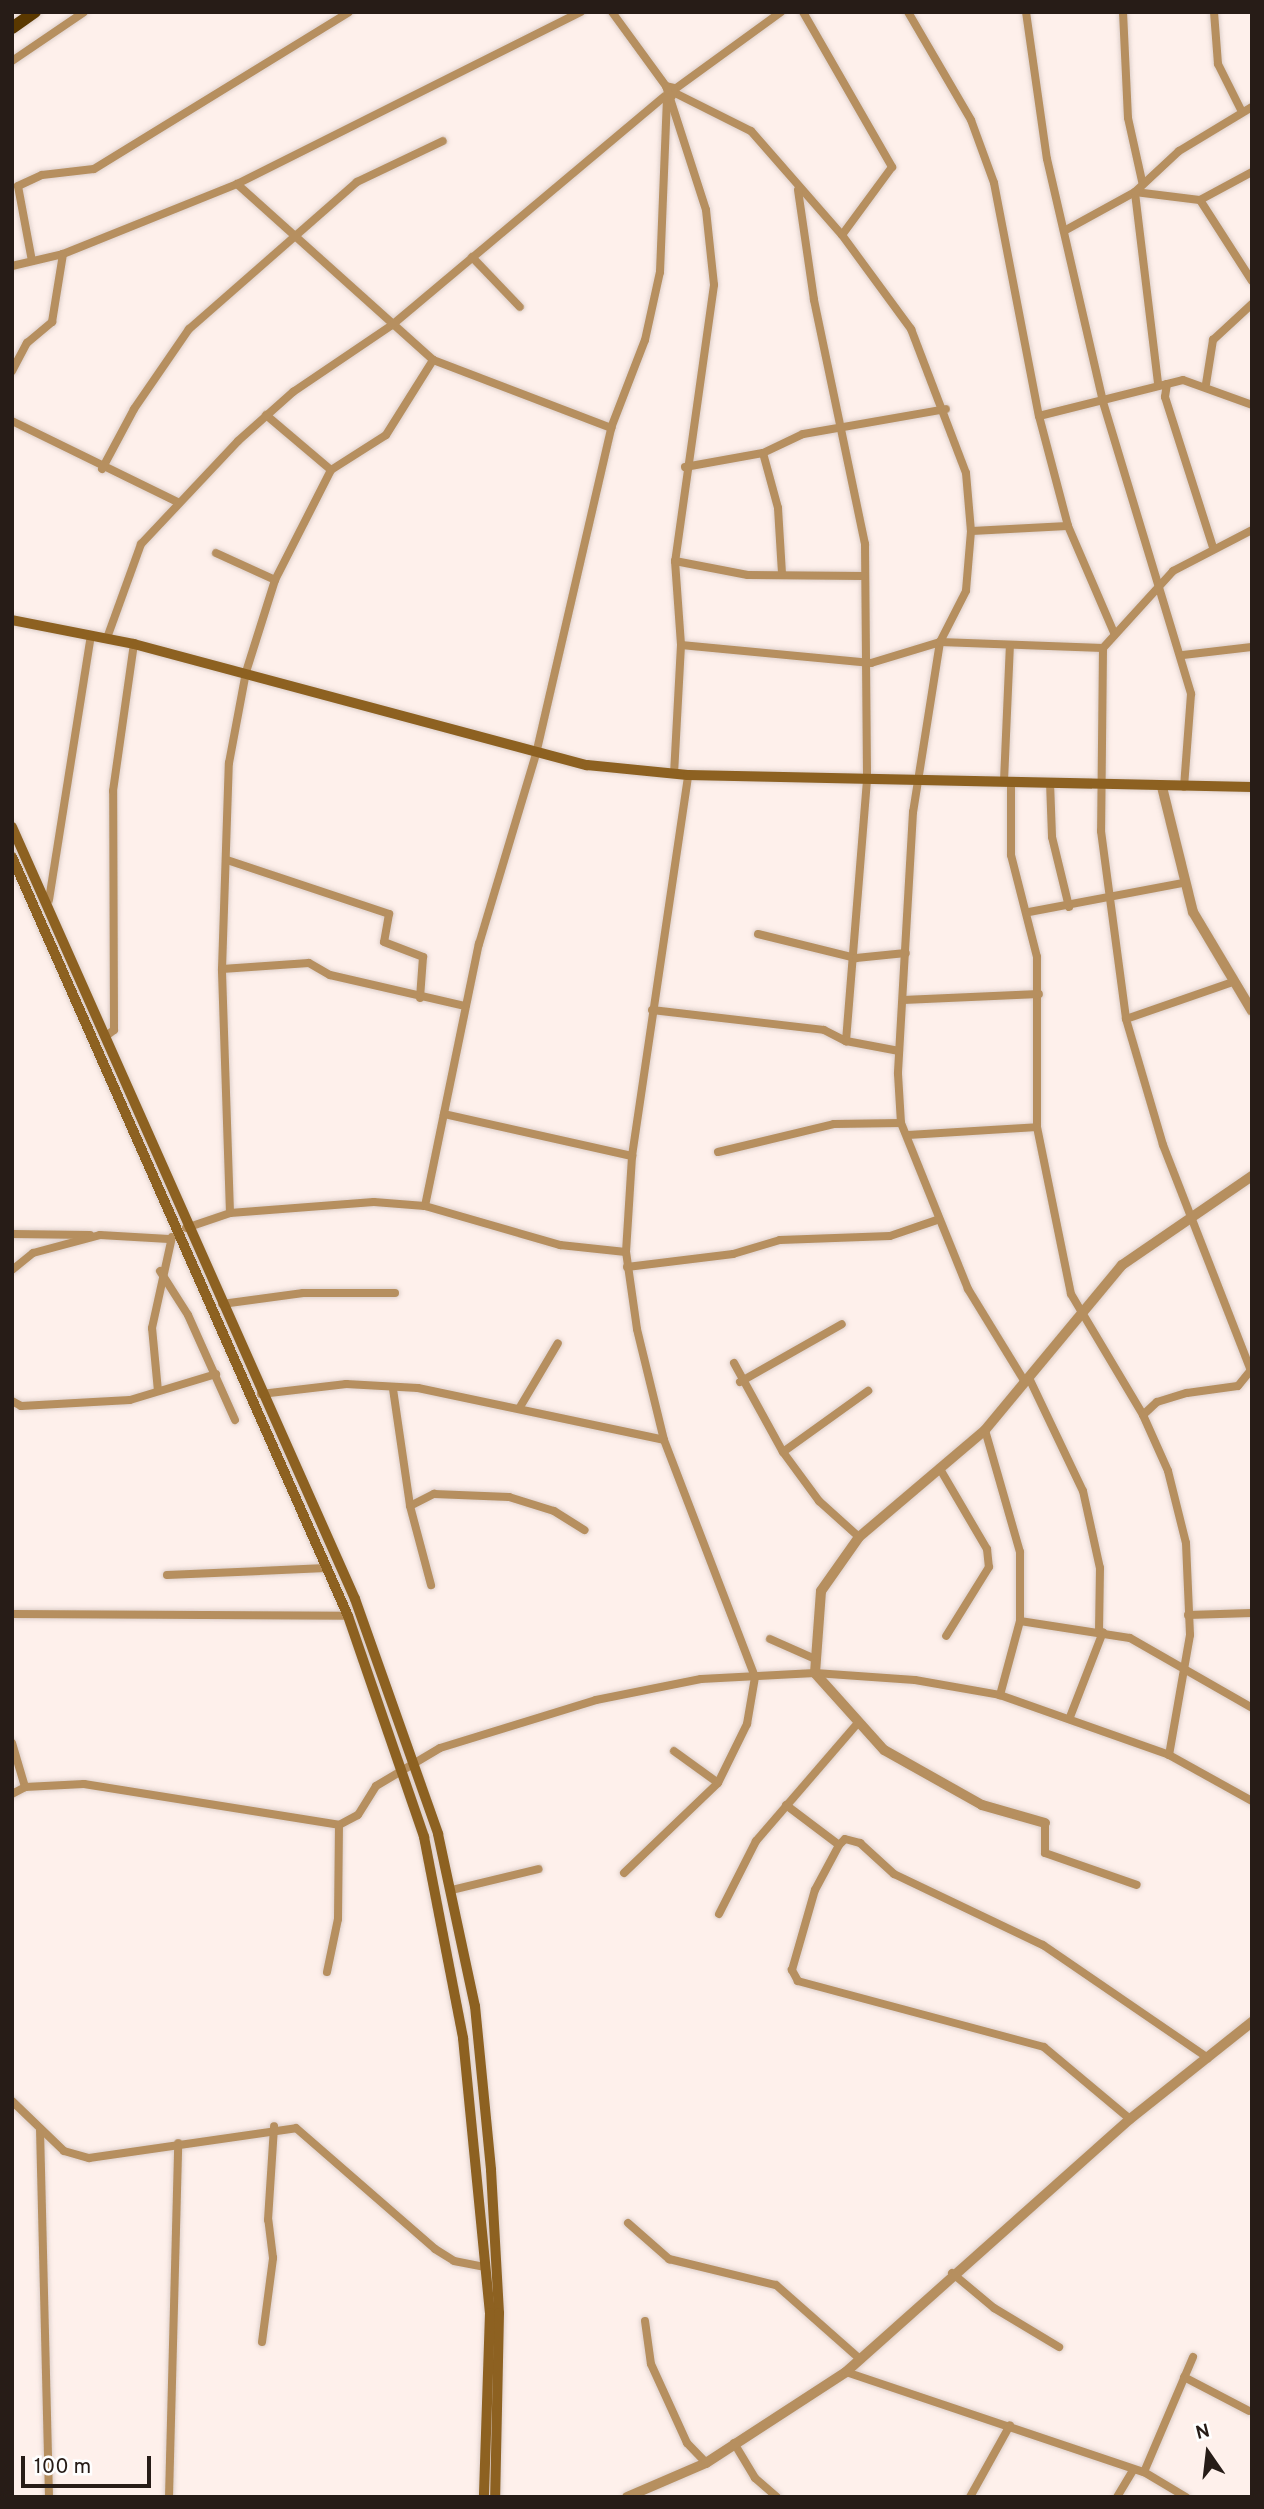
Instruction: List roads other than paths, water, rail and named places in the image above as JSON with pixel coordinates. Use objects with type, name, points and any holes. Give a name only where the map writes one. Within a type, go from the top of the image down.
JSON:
[{"type":"highway","points":[[12,28],[35,12]]},
{"type":"main road","points":[[12,620],[134,643],[536,754],[674,774],[1098,783],[1162,787],[1252,786]]},
{"type":"main road","points":[[12,827],[49,900],[106,1036],[177,1233],[222,1304],[355,1599],[416,1759],[452,1890],[475,2006],[491,2171],[499,2313],[495,2497]]},
{"type":"main road","points":[[13,862],[348,1616],[403,1768],[444,1913],[463,2038],[490,2313],[484,2497]]},
{"type":"street","points":[[12,61],[83,12]]},
{"type":"street","points":[[32,261],[18,186],[41,175],[94,169],[349,12]]},
{"type":"street","points":[[12,266],[63,254],[237,184],[581,12]]},
{"type":"street","points":[[612,12],[669,93],[713,248],[714,285],[685,467],[675,561],[681,645],[674,774]]},
{"type":"street","points":[[107,638],[141,544],[177,502],[266,415],[392,325],[669,93],[781,12]]},
{"type":"street","points":[[803,12],[892,167],[842,235]]},
{"type":"street","points":[[908,12],[971,120],[994,183],[1039,416],[1068,526],[1114,633]]},
{"type":"street","points":[[1026,12],[1029,61],[1103,402],[1158,584],[1183,655],[1191,694],[1184,787]]},
{"type":"street","points":[[1123,12],[1128,118],[1142,181]]},
{"type":"street","points":[[1214,12],[1218,64],[1242,111]]},
{"type":"street","points":[[669,93],[751,131],[798,190],[842,235],[911,330],[946,410],[966,473],[971,531],[966,591],[940,642],[918,779],[899,1051],[901,1123],[908,1135],[937,1220],[968,1289],[1051,1413],[1086,1502],[1100,1568],[1101,1631],[1070,1717]]},
{"type":"street","points":[[425,1206],[465,1006],[536,754],[611,428],[645,340],[660,272],[669,93]]},
{"type":"street","points":[[1065,231],[1135,192],[1142,181],[1242,111],[1252,107]]},
{"type":"street","points":[[102,469],[134,409],[189,330],[357,182],[443,141]]},
{"type":"street","points":[[1135,192],[1200,200],[1252,172]]},
{"type":"street","points":[[237,184],[433,359],[611,428]]},
{"type":"street","points":[[798,190],[814,300],[846,430],[865,544],[864,576],[871,663],[867,780],[856,958],[846,1041]]},
{"type":"street","points":[[1135,192],[1162,384],[1213,547]]},
{"type":"street","points":[[1200,200],[1252,281]]},
{"type":"street","points":[[12,371],[27,343],[52,322],[63,254]]},
{"type":"street","points":[[472,257],[520,307]]},
{"type":"street","points":[[1206,384],[1213,340],[1252,304]]},
{"type":"street","points":[[230,1213],[222,970],[229,763],[246,672],[275,580],[331,470],[360,446],[386,435],[433,359]]},
{"type":"street","points":[[1039,416],[1103,402],[1162,384],[1206,384],[1251,403]]},
{"type":"street","points":[[685,467],[763,453],[790,437],[846,430],[946,410]]},
{"type":"street","points":[[266,415],[331,470]]},
{"type":"street","points":[[12,421],[102,469],[177,502]]},
{"type":"street","points":[[763,453],[778,508],[782,573]]},
{"type":"street","points":[[971,531],[1068,526]]},
{"type":"street","points":[[1143,1415],[1157,1402],[1187,1393],[1238,1386],[1251,1372],[1189,1215],[1126,1019],[1098,783],[1103,648],[1158,584],[1213,547],[1252,530]]},
{"type":"street","points":[[216,553],[275,580]]},
{"type":"street","points":[[675,561],[748,575],[782,573],[864,576]]},
{"type":"street","points":[[49,900],[90,635]]},
{"type":"street","points":[[681,645],[871,663],[940,642],[1103,648]]},
{"type":"street","points":[[106,1036],[114,1030],[113,791],[134,643]]},
{"type":"street","points":[[1010,646],[1007,781],[1012,855],[1029,912],[1039,994],[1037,1127],[1082,1318],[1143,1415],[1177,1499],[1188,1615],[1185,1670],[1169,1755]]},
{"type":"street","points":[[1183,655],[1252,647]]},
{"type":"street","points":[[624,1873],[718,1783],[747,1724],[755,1677],[664,1440],[627,1267],[632,1156],[688,775]]},
{"type":"street","points":[[1050,782],[1052,836],[1069,907]]},
{"type":"street","points":[[1162,787],[1183,883],[1233,982],[1252,1011]]},
{"type":"street","points":[[227,860],[389,914],[384,942],[423,957],[420,998]]},
{"type":"street","points":[[1029,912],[1111,901],[1183,883]]},
{"type":"street","points":[[758,934],[856,958],[906,953]]},
{"type":"street","points":[[222,970],[309,963],[330,975],[420,998],[465,1006]]},
{"type":"street","points":[[1126,1019],[1233,982]]},
{"type":"street","points":[[903,1000],[1039,994]]},
{"type":"street","points":[[652,1010],[824,1030],[846,1041],[899,1051]]},
{"type":"street","points":[[444,1114],[632,1156]]},
{"type":"street","points":[[718,1152],[834,1124],[901,1123]]},
{"type":"street","points":[[908,1135],[1037,1127]]},
{"type":"street","points":[[1137,1885],[1045,1853],[1045,1823],[982,1805],[884,1750],[816,1674],[813,1658],[821,1591],[859,1537],[985,1430],[1082,1318],[1122,1265],[1189,1215],[1252,1176]]},
{"type":"street","points":[[12,1234],[100,1236],[177,1233],[230,1213],[330,1203],[425,1206],[560,1245],[626,1252]]},
{"type":"street","points":[[627,1267],[733,1254],[780,1240],[890,1236],[937,1220]]},
{"type":"street","points":[[158,1391],[150,1353],[160,1271],[177,1233]]},
{"type":"street","points":[[12,1270],[33,1252],[100,1236]]},
{"type":"street","points":[[160,1271],[216,1374],[235,1420]]},
{"type":"street","points":[[222,1304],[303,1293],[394,1293]]},
{"type":"street","points":[[740,1382],[842,1324]]},
{"type":"street","points":[[520,1407],[558,1343]]},
{"type":"street","points":[[734,1363],[740,1382],[783,1452],[819,1501],[859,1537]]},
{"type":"street","points":[[12,1401],[91,1404],[158,1391],[216,1374]]},
{"type":"street","points":[[261,1394],[346,1384],[443,1391],[664,1440]]},
{"type":"street","points":[[393,1389],[410,1506],[431,1585]]},
{"type":"street","points":[[783,1452],[867,1391]]},
{"type":"street","points":[[985,1430],[1020,1552],[1020,1621],[1000,1695]]},
{"type":"street","points":[[940,1469],[987,1549],[989,1567],[946,1636]]},
{"type":"street","points":[[410,1506],[434,1494],[509,1497],[554,1511],[584,1530]]},
{"type":"street","points":[[167,1575],[326,1568]]},
{"type":"street","points":[[1188,1615],[1252,1613]]},
{"type":"street","points":[[12,1614],[348,1616]]},
{"type":"street","points":[[1020,1621],[1101,1631],[1130,1638],[1252,1707]]},
{"type":"street","points":[[770,1639],[813,1658]]},
{"type":"street","points":[[12,1794],[25,1787],[84,1784],[338,1825],[358,1815],[376,1786],[416,1759],[596,1700],[701,1679],[816,1674],[915,1680],[1000,1695],[1070,1717],[1169,1755],[1252,1801]]},
{"type":"street","points":[[719,1914],[756,1841],[858,1723]]},
{"type":"street","points":[[12,1743],[25,1787]]},
{"type":"street","points":[[674,1751],[718,1783]]},
{"type":"street","points":[[786,1805],[839,1845]]},
{"type":"street","points":[[327,1972],[338,1919],[338,1825]]},
{"type":"street","points":[[1130,2119],[1044,2048],[798,1981],[792,1970],[815,1890],[839,1845],[845,1839],[860,1843],[894,1874],[1042,1945],[1208,2058]]},
{"type":"street","points":[[452,1890],[539,1869]]},
{"type":"street","points":[[627,2497],[706,2463],[846,2372],[952,2273],[1130,2119],[1252,2022]]},
{"type":"street","points":[[12,2101],[64,2151],[89,2158],[274,2126],[309,2133],[435,2249],[454,2261],[485,2267]]},
{"type":"street","points":[[262,2342],[273,2258],[268,2220],[274,2126]]},
{"type":"street","points":[[40,2129],[49,2497]]},
{"type":"street","points":[[169,2497],[178,2143]]},
{"type":"street","points":[[628,2223],[669,2259],[776,2285],[860,2359]]},
{"type":"street","points":[[952,2273],[994,2308],[1059,2347]]},
{"type":"street","points":[[645,2321],[651,2364],[687,2443],[706,2463]]},
{"type":"street","points":[[1144,2472],[1193,2357]]},
{"type":"street","points":[[846,2372],[1144,2472],[1186,2497]]},
{"type":"street","points":[[1184,2377],[1249,2410]]},
{"type":"street","points":[[970,2497],[1010,2425]]},
{"type":"street","points":[[734,2443],[755,2478],[777,2497]]},
{"type":"street","points":[[1117,2497],[1133,2470]]}]
